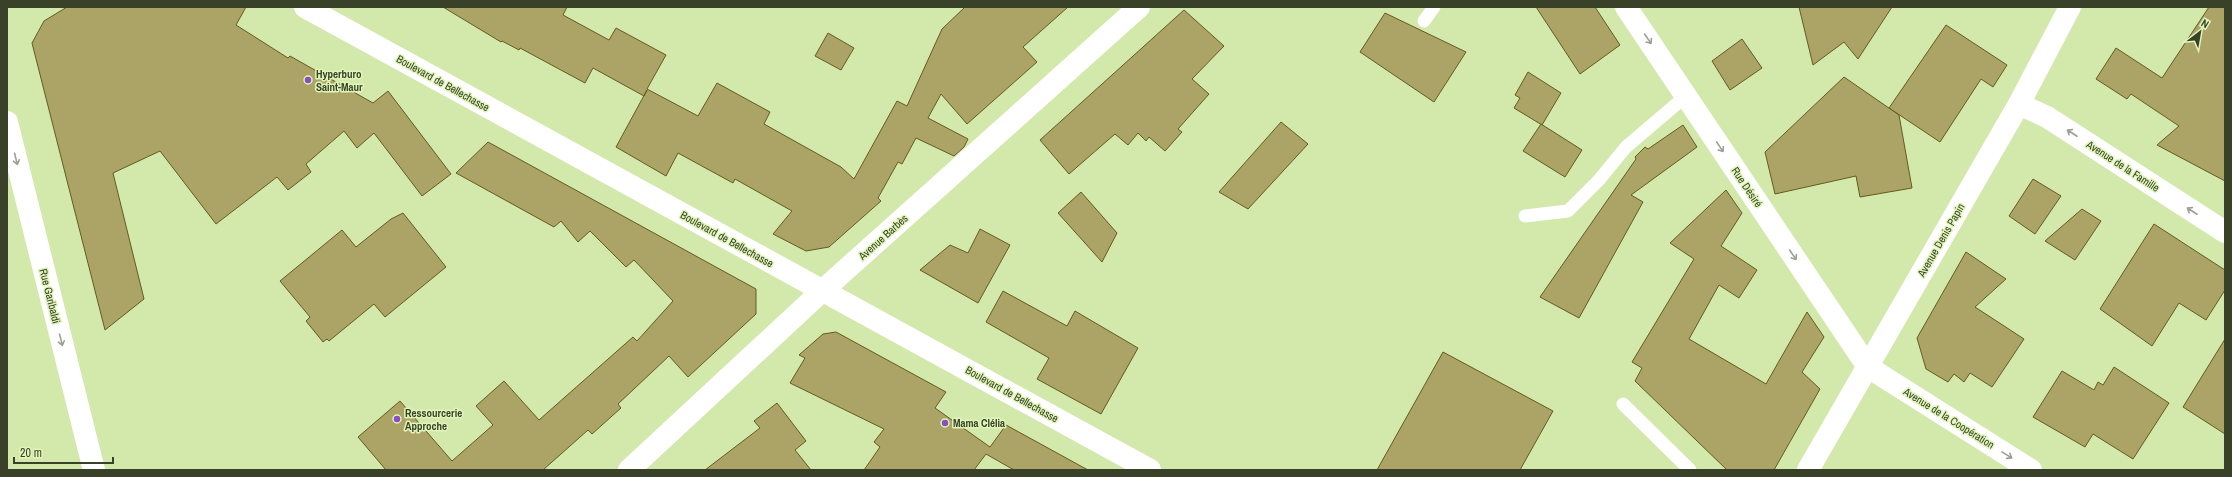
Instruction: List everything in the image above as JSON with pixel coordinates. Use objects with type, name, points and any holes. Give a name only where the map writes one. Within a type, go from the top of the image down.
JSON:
[{"type":"street","name":"Avenue Barbès","points":[[629,470],[822,291],[1139,7]]},
{"type":"street","name":"Rue Désiré","points":[[1626,7],[1868,367]]},
{"type":"street","name":"Avenue Denis Papin","points":[[1808,470],[2019,104],[2070,7]]},
{"type":"street","name":"Boulevard de Bellechasse","points":[[318,10],[822,291],[1150,470]]},
{"type":"street","name":"Avenue de la Famille","points":[[2019,104],[2046,116],[2225,232]]},
{"type":"street","name":"Rue Garibaldi","points":[[7,122],[94,470]]},
{"type":"street","name":"Avenue de la Coopération","points":[[1868,367],[2031,470]]},
{"type":"lane","points":[[1424,21],[1434,7]]},
{"type":"lane","points":[[1525,216],[1568,212],[1599,180],[1626,147],[1686,96]]},
{"type":"lane","points":[[1623,404],[1690,470]]},
{"type":"building","points":[[67,7],[246,7],[236,25],[288,58],[290,56],[373,103],[388,91],[451,174],[422,196],[374,133],[357,148],[344,131],[306,164],[311,172],[288,190],[277,177],[216,224],[160,151],[113,173],[144,299],[105,330],[32,43],[44,21]]},
{"type":"building","points":[[443,7],[567,7],[563,15],[609,40],[616,28],[666,55],[647,89],[698,116],[717,83],[770,112],[764,124],[841,167],[854,179],[897,101],[907,106],[942,29],[965,7],[1068,7],[1023,47],[1037,62],[967,124],[941,94],[928,118],[968,139],[964,147],[954,156],[916,138],[902,164],[898,162],[878,198],[881,201],[829,247],[806,251],[773,234],[792,211],[735,179],[733,183],[678,153],[666,176],[616,147],[644,96],[593,68],[585,83],[520,48],[519,50],[502,41],[501,42]]},
{"type":"building","points":[[1536,7],[1595,7],[1620,45],[1580,74]]},
{"type":"building","points":[[1799,7],[1892,7],[1858,59],[1844,42],[1813,65]]},
{"type":"building","points":[[2209,7],[2225,7],[2225,181],[2157,145],[2179,126],[2131,94],[2127,99],[2096,79],[2116,48],[2162,78]]},
{"type":"building","points":[[1184,10],[1224,46],[1192,79],[1209,94],[1178,129],[1182,132],[1165,151],[1149,137],[1146,141],[1138,133],[1128,145],[1115,134],[1069,174],[1040,140]]},
{"type":"building","points":[[1385,13],[1466,52],[1434,102],[1360,52]]},
{"type":"building","points":[[1946,25],[2007,65],[1993,87],[1981,79],[1940,142],[1889,108]]},
{"type":"building","points":[[828,33],[854,48],[841,70],[815,56]]},
{"type":"building","points":[[1742,39],[1762,68],[1730,90],[1712,61]]},
{"type":"building","points":[[1528,72],[1561,93],[1542,125],[1514,108],[1520,98],[1515,95]]},
{"type":"building","points":[[1844,77],[1899,115],[1912,188],[1860,197],[1856,176],[1775,194],[1765,152]]},
{"type":"building","points":[[1281,122],[1308,144],[1248,209],[1219,192]]},
{"type":"building","points":[[1541,124],[1582,150],[1565,177],[1523,151]]},
{"type":"building","points":[[1683,125],[1697,147],[1631,195],[1643,202],[1579,318],[1540,297],[1636,159],[1635,157],[1645,147],[1648,149]]},
{"type":"building","points":[[488,142],[756,289],[756,314],[688,377],[669,356],[618,404],[621,408],[592,434],[588,430],[543,470],[386,470],[358,437],[400,401],[452,461],[493,425],[476,406],[504,381],[539,420],[633,337],[637,341],[673,301],[634,260],[626,267],[590,231],[578,242],[561,221],[554,227],[456,173]]},
{"type":"building","points":[[2033,179],[2061,196],[2035,234],[2009,216]]},
{"type":"building","points":[[1726,190],[1742,213],[1721,246],[1757,270],[1739,298],[1719,285],[1689,339],[1766,384],[1807,312],[1824,337],[1802,372],[1820,389],[1774,470],[1727,470],[1635,381],[1642,368],[1632,362],[1694,259],[1670,243]]},
{"type":"building","points":[[1081,192],[1117,233],[1102,262],[1058,213]]},
{"type":"building","points":[[2082,209],[2101,221],[2075,260],[2045,241]]},
{"type":"building","points":[[403,213],[446,267],[385,317],[374,304],[329,341],[327,339],[323,342],[306,321],[310,317],[280,281],[342,230],[356,247],[391,219]]},
{"type":"building","points":[[2154,224],[2225,270],[2225,290],[2206,320],[2179,303],[2152,346],[2100,309]]},
{"type":"building","points":[[980,229],[1010,245],[978,303],[920,270],[950,245],[968,253]]},
{"type":"building","points":[[1966,252],[2006,279],[1975,307],[2024,339],[1992,387],[1970,373],[1964,382],[1954,374],[1948,382],[1926,369],[1917,338]]},
{"type":"building","points":[[1003,291],[1067,326],[1075,311],[1138,348],[1101,414],[1037,379],[1049,358],[986,322]]},
{"type":"building","points":[[836,332],[946,392],[935,408],[990,447],[1006,425],[1088,470],[1014,470],[986,454],[974,470],[864,470],[880,447],[874,442],[884,429],[790,383],[805,358],[799,355],[823,334]]},
{"type":"building","points":[[2225,339],[2225,434],[2183,407]]},
{"type":"building","points":[[1443,352],[1553,411],[1520,470],[1377,470]]},
{"type":"building","points":[[2114,367],[2169,403],[2133,459],[2093,434],[2085,447],[2033,417],[2062,371],[2094,390],[2098,382],[2103,385]]},
{"type":"building","points":[[777,403],[806,441],[795,450],[811,470],[705,470],[760,428],[754,421]]},
{"type":"place","name":"Hyperburo Saint-Maur","points":[[308,80]]},
{"type":"place","name":"Ressourcerie Approche","points":[[397,419]]},
{"type":"place","name":"Mama Clélia","points":[[945,423]]}]
